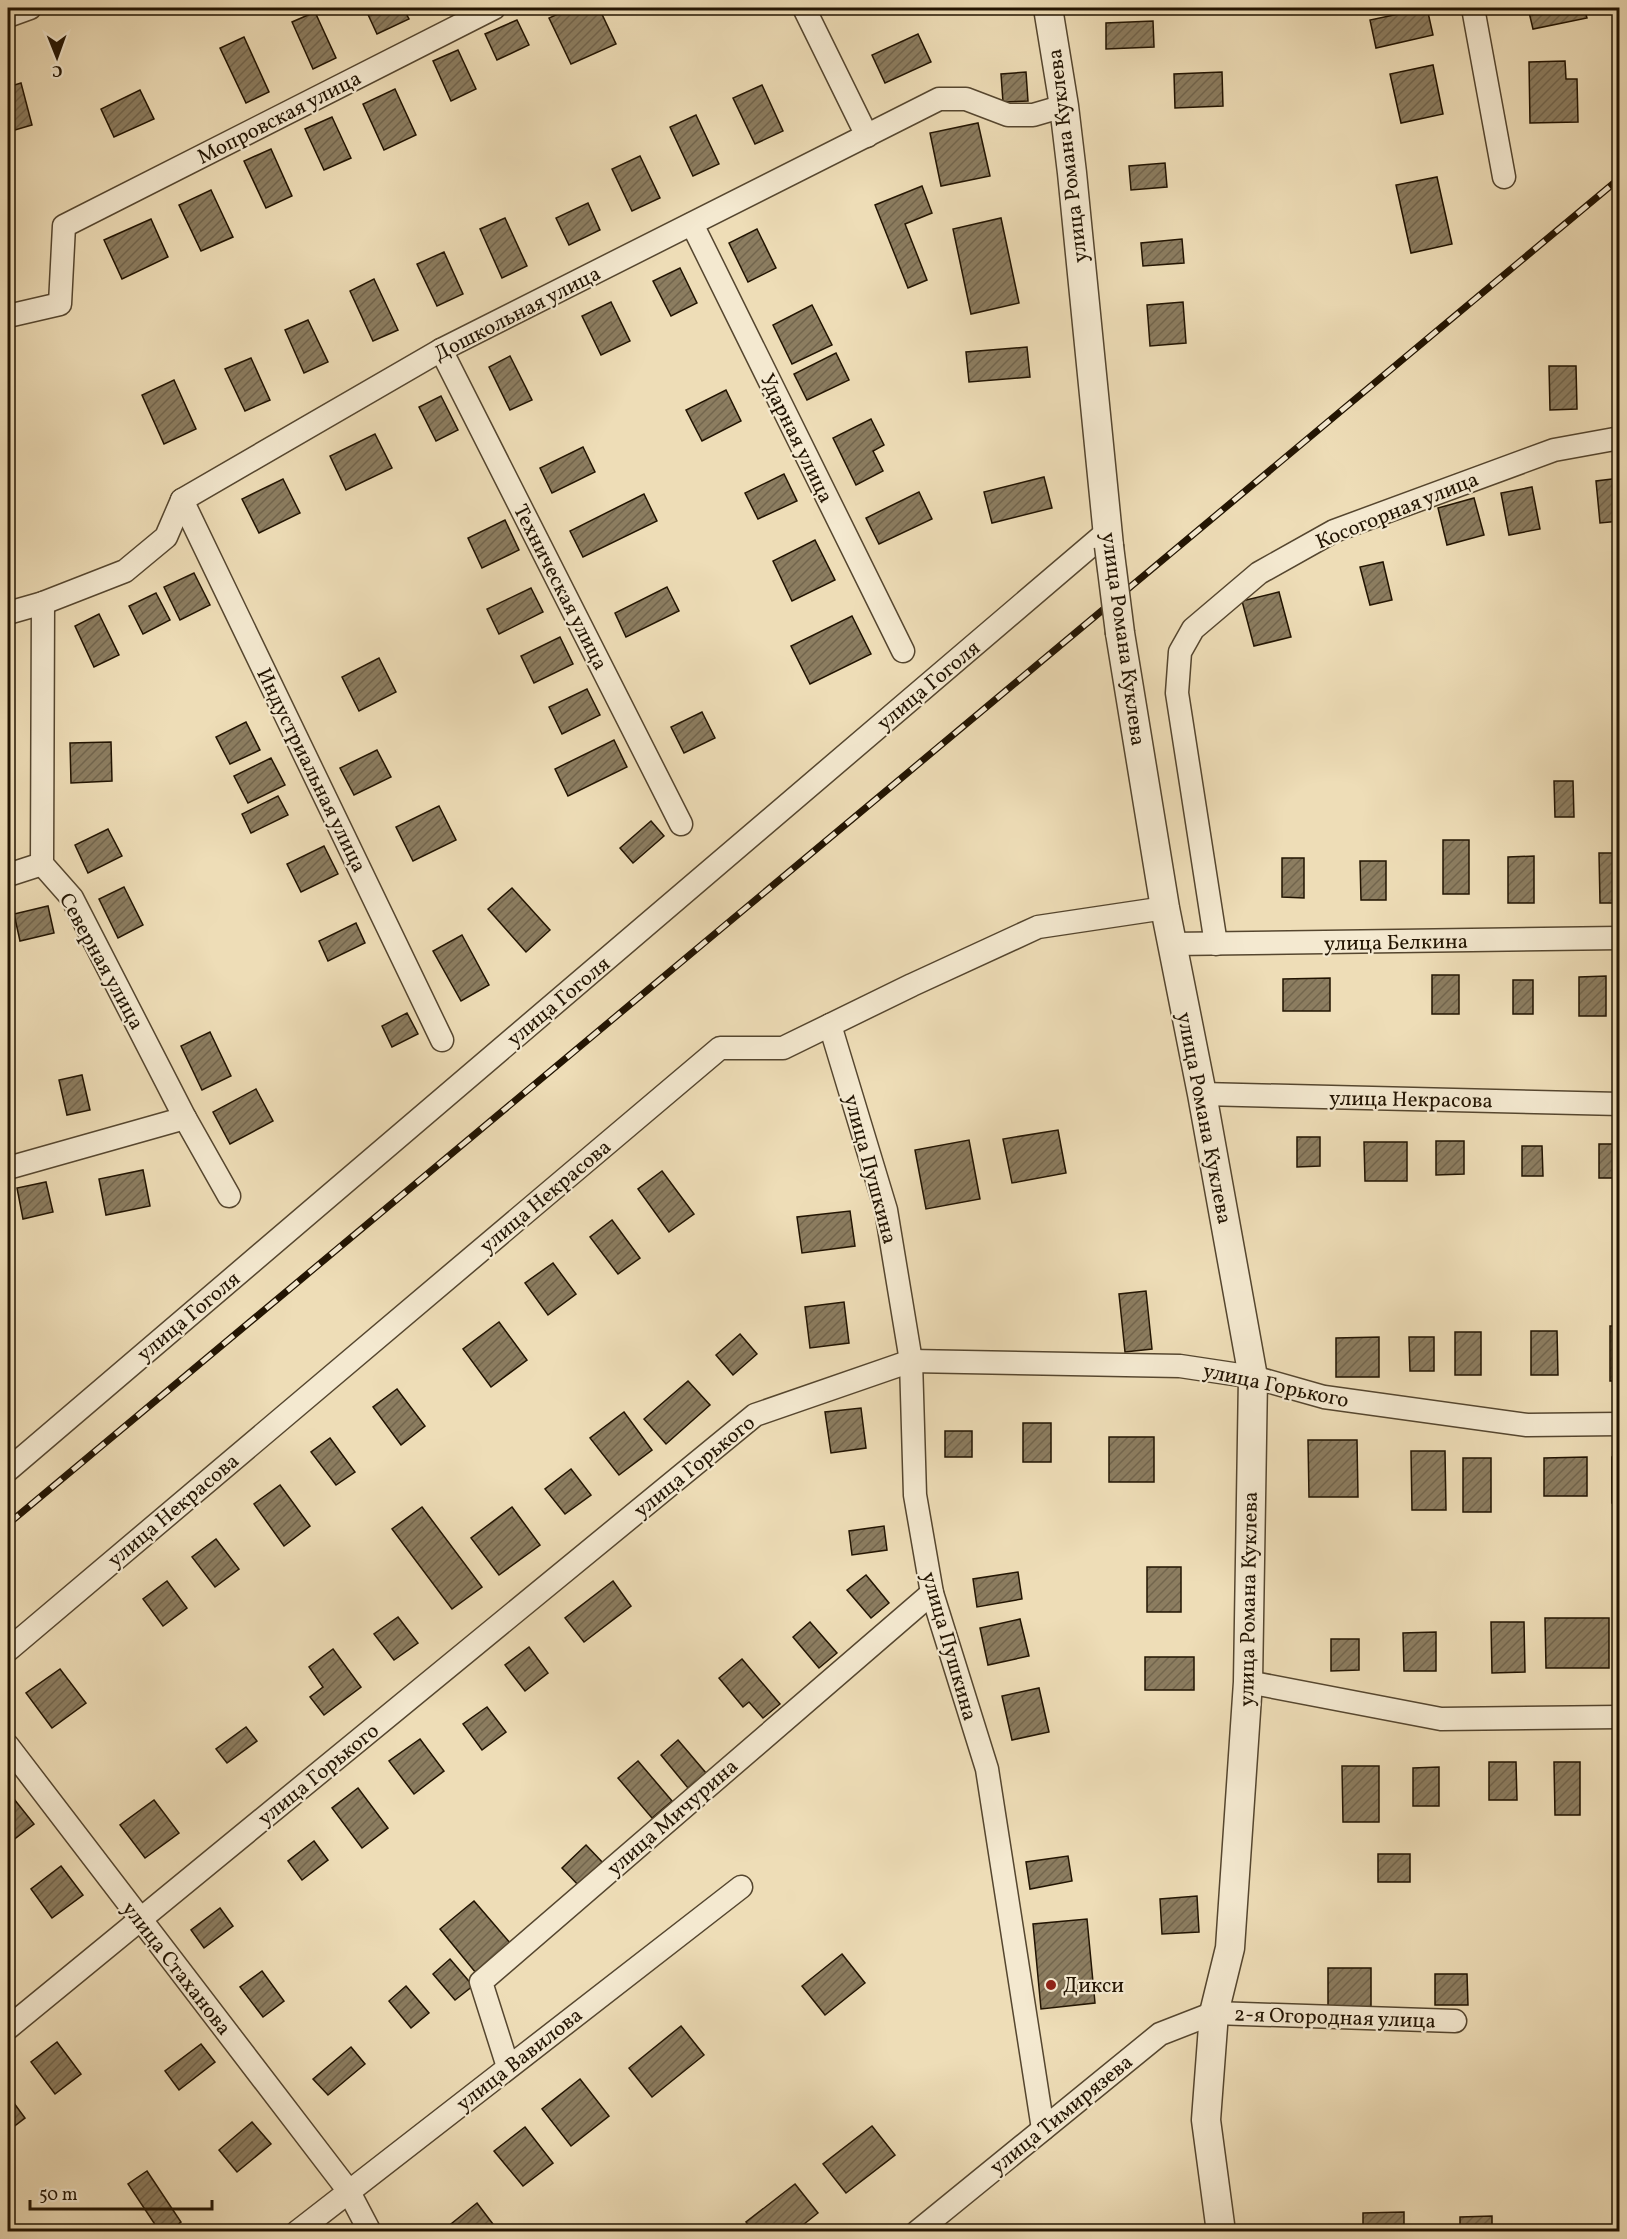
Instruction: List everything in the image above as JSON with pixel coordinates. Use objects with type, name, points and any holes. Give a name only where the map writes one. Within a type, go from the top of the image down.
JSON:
[{"type":"street","points":[[8,16],[30,8]]},
{"type":"street","name":"Мопровская улица","points":[[8,316],[60,304],[64,226],[495,8]]},
{"type":"street","points":[[804,8],[867,136]]},
{"type":"street","name":"улица Романа Куклева","points":[[1048,8],[1064,106],[1120,633],[1165,908],[1202,1094],[1253,1377],[1248,1682],[1230,1948],[1214,2013],[1206,2120],[1221,2232]]},
{"type":"street","points":[[1473,8],[1504,177]]},
{"type":"street","name":"Дошкольная улица","points":[[182,500],[441,350],[939,99],[966,99],[1008,115],[1034,115],[1064,106]]},
{"type":"street","name":"Ударная улица","points":[[692,224],[903,651]]},
{"type":"street","name":"Техническая улица","points":[[441,350],[681,824]]},
{"type":"street","name":"Косогорная улица","points":[[1216,944],[1177,693],[1180,652],[1193,628],[1259,573],[1334,531],[1554,450],[1620,438]]},
{"type":"street","points":[[8,613],[43,603],[125,571],[166,537],[182,500]]},
{"type":"street","name":"Индустриальная улица","points":[[182,500],[442,1040]]},
{"type":"street","name":"улица Гоголя","points":[[8,1470],[1109,539]]},
{"type":"street","points":[[8,875],[42,864],[43,603]]},
{"type":"street","name":"Северная улица","points":[[42,864],[72,898],[229,1196]]},
{"type":"street","name":"улица Некрасова","points":[[8,1650],[720,1048],[783,1048],[1038,927],[1165,908]]},
{"type":"street","name":"улица Белкина","points":[[1172,944],[1620,938]]},
{"type":"street","name":"улица Пушкина","points":[[830,1025],[886,1210],[911,1360],[915,1495],[932,1593],[987,1769],[1043,2128]]},
{"type":"street","name":"улица Некрасова","points":[[1202,1094],[1620,1104]]},
{"type":"street","points":[[8,1168],[186,1118]]},
{"type":"street","name":"улица Горького","points":[[8,2028],[755,1415],[911,1360],[1180,1366],[1253,1377],[1324,1397],[1527,1425],[1620,1424]]},
{"type":"street","name":"улица Мичурина","points":[[508,2067],[481,1982],[932,1593]]},
{"type":"street","points":[[1248,1682],[1441,1719],[1620,1717]]},
{"type":"street","name":"улица Стаханова","points":[[8,1746],[348,2190],[370,2232]]},
{"type":"street","name":"улица Вавилова","points":[[297,2232],[348,2190],[741,1887]]},
{"type":"street","name":"улица Тимирязева","points":[[917,2232],[1160,2034],[1214,2013]]},
{"type":"street","name":"2-я Огородная улица","points":[[1214,2013],[1455,2021]]},
{"type":"building","points":[[365,8],[403,8],[409,19],[377,34]]},
{"type":"building","points":[[571,8],[599,8],[616,44],[571,64],[549,18]]},
{"type":"building","points":[[1427,8],[1433,35],[1376,48],[1370,20]]},
{"type":"building","points":[[1528,8],[1584,8],[1587,18],[1533,29]]},
{"type":"building","points":[[315,12],[336,58],[313,69],[292,22]]},
{"type":"building","points":[[517,20],[529,45],[497,60],[485,34]]},
{"type":"building","points":[[1153,21],[1154,47],[1106,49],[1106,23]]},
{"type":"building","points":[[918,34],[931,62],[885,83],[872,55]]},
{"type":"building","points":[[244,37],[269,92],[246,103],[220,48]]},
{"type":"building","points":[[458,50],[476,89],[451,101],[433,61]]},
{"type":"building","points":[[1565,61],[1566,79],[1577,79],[1578,122],[1530,123],[1529,62]]},
{"type":"building","points":[[1433,65],[1443,114],[1401,123],[1390,74]]},
{"type":"building","points":[[1026,72],[1028,101],[1003,102],[1001,74]]},
{"type":"building","points":[[1222,72],[1223,106],[1175,108],[1174,74]]},
{"type":"building","points":[[21,83],[32,125],[8,132],[8,87]]},
{"type":"building","points":[[762,85],[783,131],[755,144],[733,98]]},
{"type":"building","points":[[395,89],[416,135],[384,150],[363,104]]},
{"type":"building","points":[[140,90],[154,119],[114,137],[101,109]]},
{"type":"building","points":[[696,115],[719,164],[693,176],[670,127]]},
{"type":"building","points":[[332,117],[351,158],[324,170],[305,129]]},
{"type":"building","points":[[978,123],[990,176],[941,186],[930,133]]},
{"type":"building","points":[[271,149],[292,196],[266,208],[244,161]]},
{"type":"building","points":[[640,156],[660,198],[632,211],[612,169]]},
{"type":"building","points":[[1165,163],[1167,187],[1131,190],[1129,166]]},
{"type":"building","points":[[1437,177],[1452,244],[1411,253],[1396,185]]},
{"type":"building","points":[[922,186],[932,213],[905,224],[927,280],[908,288],[875,205]]},
{"type":"building","points":[[211,190],[233,237],[201,251],[179,205]]},
{"type":"building","points":[[588,203],[600,230],[569,245],[556,218]]},
{"type":"building","points":[[505,218],[527,266],[502,278],[480,229]]},
{"type":"building","points":[[1001,218],[1019,303],[971,314],[953,229]]},
{"type":"building","points":[[151,219],[168,257],[122,279],[104,240]]},
{"type":"building","points":[[757,229],[776,268],[748,282],[729,243]]},
{"type":"building","points":[[1182,239],[1184,263],[1143,266],[1141,243]]},
{"type":"building","points":[[444,252],[463,294],[437,306],[417,264]]},
{"type":"building","points":[[680,268],[697,303],[671,316],[653,281]]},
{"type":"building","points":[[374,279],[398,330],[373,341],[350,291]]},
{"type":"building","points":[[611,302],[630,341],[601,355],[582,316]]},
{"type":"building","points":[[1183,302],[1186,343],[1150,346],[1147,305]]},
{"type":"building","points":[[812,305],[832,345],[792,364],[773,325]]},
{"type":"building","points":[[308,320],[328,362],[304,373],[285,330]]},
{"type":"building","points":[[1027,347],[1030,377],[969,382],[966,352]]},
{"type":"building","points":[[836,353],[849,380],[807,400],[794,374]]},
{"type":"building","points":[[510,356],[532,400],[510,410],[489,367]]},
{"type":"building","points":[[251,358],[270,400],[245,411],[225,369]]},
{"type":"building","points":[[1549,366],[1576,366],[1577,409],[1550,410]]},
{"type":"building","points":[[174,380],[196,429],[164,444],[142,395]]},
{"type":"building","points":[[726,390],[741,421],[702,441],[686,410]]},
{"type":"building","points":[[441,396],[458,430],[436,441],[419,407]]},
{"type":"building","points":[[871,419],[884,445],[873,451],[883,471],[856,485],[833,438]]},
{"type":"building","points":[[375,434],[392,468],[346,490],[330,456]]},
{"type":"building","points":[[583,447],[595,472],[552,493],[540,468]]},
{"type":"building","points":[[784,474],[797,501],[758,519],[745,493]]},
{"type":"building","points":[[1044,477],[1052,508],[992,523],[984,492]]},
{"type":"building","points":[[1620,478],[1620,521],[1600,523],[1596,481]]},
{"type":"building","points":[[283,479],[300,513],[259,533],[242,499]]},
{"type":"building","points":[[1532,487],[1540,529],[1509,535],[1501,493]]},
{"type":"building","points":[[919,492],[932,519],[879,544],[866,518]]},
{"type":"building","points":[[644,494],[657,521],[583,557],[570,531]]},
{"type":"building","points":[[1474,498],[1484,535],[1447,545],[1438,508]]},
{"type":"building","points":[[505,520],[519,550],[482,568],[468,538]]},
{"type":"building","points":[[815,540],[835,580],[792,601],[773,561]]},
{"type":"building","points":[[1383,562],[1392,600],[1370,605],[1360,567]]},
{"type":"building","points":[[194,573],[210,605],[180,620],[164,587]]},
{"type":"building","points":[[667,587],[679,611],[626,637],[615,613]]},
{"type":"building","points":[[531,588],[543,612],[499,634],[487,609]]},
{"type":"building","points":[[1279,592],[1291,637],[1254,646],[1242,601]]},
{"type":"building","points":[[156,593],[170,620],[143,634],[129,606]]},
{"type":"building","points":[[99,614],[119,655],[94,667],[75,626]]},
{"type":"building","points":[[852,616],[871,654],[810,684],[791,646]]},
{"type":"building","points":[[560,637],[573,664],[534,683],[521,656]]},
{"type":"building","points":[[379,658],[396,692],[359,711],[342,677]]},
{"type":"building","points":[[587,689],[600,715],[562,734],[549,707]]},
{"type":"building","points":[[702,712],[715,738],[684,753],[671,727]]},
{"type":"building","points":[[246,722],[260,750],[230,764],[216,737]]},
{"type":"building","points":[[614,740],[627,767],[568,796],[555,769]]},
{"type":"building","points":[[111,742],[112,781],[71,783],[70,743]]},
{"type":"building","points":[[377,750],[391,777],[354,795],[340,768]]},
{"type":"building","points":[[271,758],[285,785],[248,803],[234,776]]},
{"type":"building","points":[[1554,781],[1573,781],[1574,817],[1555,817]]},
{"type":"building","points":[[278,796],[288,815],[251,833],[242,814]]},
{"type":"building","points":[[439,806],[456,840],[413,861],[396,827]]},
{"type":"building","points":[[651,821],[664,836],[633,863],[620,848]]},
{"type":"building","points":[[108,829],[122,856],[88,873],[75,845]]},
{"type":"building","points":[[1443,840],[1469,840],[1469,894],[1443,894]]},
{"type":"building","points":[[324,846],[338,874],[301,892],[287,864]]},
{"type":"building","points":[[1599,853],[1620,853],[1620,903],[1600,903]]},
{"type":"building","points":[[1534,856],[1534,903],[1508,903],[1508,857]]},
{"type":"building","points":[[1282,858],[1304,858],[1304,898],[1282,897]]},
{"type":"building","points":[[1360,861],[1386,861],[1386,900],[1361,900]]},
{"type":"building","points":[[124,887],[143,925],[118,938],[99,899]]},
{"type":"building","points":[[512,888],[550,930],[526,952],[488,909]]},
{"type":"building","points":[[48,906],[54,933],[20,941],[14,914]]},
{"type":"building","points":[[356,923],[365,943],[328,961],[319,941]]},
{"type":"building","points":[[462,935],[489,985],[461,1001],[433,951]]},
{"type":"building","points":[[1432,975],[1459,975],[1459,1014],[1432,1014]]},
{"type":"building","points":[[1606,976],[1606,1016],[1579,1016],[1579,977]]},
{"type":"building","points":[[1330,978],[1330,1011],[1283,1011],[1283,979]]},
{"type":"building","points":[[1513,980],[1533,980],[1533,1014],[1513,1014]]},
{"type":"building","points":[[407,1013],[418,1034],[392,1047],[382,1026]]},
{"type":"building","points":[[210,1032],[231,1076],[202,1090],[181,1046]]},
{"type":"building","points":[[82,1075],[90,1110],[67,1115],[59,1080]]},
{"type":"building","points":[[256,1089],[273,1121],[230,1144],[213,1112]]},
{"type":"building","points":[[1058,1130],[1066,1173],[1012,1183],[1003,1139]]},
{"type":"building","points":[[1297,1137],[1320,1137],[1320,1166],[1297,1167]]},
{"type":"building","points":[[969,1140],[980,1199],[926,1209],[915,1150]]},
{"type":"building","points":[[1436,1141],[1464,1141],[1464,1174],[1436,1175]]},
{"type":"building","points":[[1364,1142],[1407,1142],[1407,1181],[1365,1181]]},
{"type":"building","points":[[1599,1144],[1620,1144],[1620,1178],[1599,1178]]},
{"type":"building","points":[[1522,1146],[1542,1146],[1543,1176],[1522,1176]]},
{"type":"building","points":[[143,1170],[150,1206],[106,1215],[99,1179]]},
{"type":"building","points":[[662,1171],[694,1214],[669,1232],[638,1189]]},
{"type":"building","points":[[46,1182],[53,1212],[23,1219],[17,1188]]},
{"type":"building","points":[[850,1211],[855,1246],[802,1253],[797,1217]]},
{"type":"building","points":[[612,1220],[640,1258],[618,1274],[590,1237]]},
{"type":"building","points":[[553,1263],[576,1294],[548,1315],[525,1283]]},
{"type":"building","points":[[1146,1291],[1152,1349],[1125,1352],[1119,1294]]},
{"type":"building","points":[[844,1302],[849,1343],[810,1348],[805,1307]]},
{"type":"building","points":[[499,1322],[527,1360],[491,1387],[463,1349]]},
{"type":"building","points":[[1610,1326],[1620,1326],[1620,1381],[1610,1381]]},
{"type":"building","points":[[1531,1331],[1557,1331],[1558,1375],[1531,1375]]},
{"type":"building","points":[[1455,1332],[1481,1332],[1481,1375],[1455,1375]]},
{"type":"building","points":[[740,1334],[757,1354],[733,1375],[716,1355]]},
{"type":"building","points":[[1379,1337],[1379,1377],[1336,1377],[1336,1338]]},
{"type":"building","points":[[1409,1337],[1434,1337],[1434,1371],[1410,1371]]},
{"type":"building","points":[[688,1381],[710,1405],[666,1444],[644,1419]]},
{"type":"building","points":[[397,1389],[425,1426],[401,1445],[373,1407]]},
{"type":"building","points":[[861,1408],[866,1448],[831,1453],[825,1412]]},
{"type":"building","points":[[624,1412],[652,1450],[619,1475],[590,1438]]},
{"type":"building","points":[[1023,1423],[1051,1423],[1051,1462],[1023,1462]]},
{"type":"building","points":[[945,1431],[972,1431],[972,1457],[945,1457]]},
{"type":"building","points":[[1109,1437],[1154,1437],[1154,1482],[1109,1482]]},
{"type":"building","points":[[330,1438],[355,1472],[336,1485],[311,1452]]},
{"type":"building","points":[[1308,1440],[1357,1440],[1358,1497],[1309,1497]]},
{"type":"building","points":[[1411,1451],[1445,1451],[1446,1510],[1412,1510]]},
{"type":"building","points":[[1587,1457],[1587,1496],[1544,1496],[1544,1458]]},
{"type":"building","points":[[1612,1457],[1620,1457],[1620,1503],[1612,1503]]},
{"type":"building","points":[[1463,1458],[1491,1458],[1491,1512],[1463,1512]]},
{"type":"building","points":[[571,1469],[591,1495],[565,1514],[545,1489]]},
{"type":"building","points":[[280,1485],[310,1526],[284,1546],[254,1504]]},
{"type":"building","points":[[422,1507],[482,1587],[452,1609],[392,1529]]},
{"type":"building","points":[[512,1507],[540,1545],[499,1575],[471,1538]]},
{"type":"building","points":[[884,1526],[887,1550],[852,1555],[849,1531]]},
{"type":"building","points":[[216,1539],[239,1569],[215,1587],[192,1557]]},
{"type":"building","points":[[1147,1567],[1181,1567],[1181,1612],[1147,1612]]},
{"type":"building","points":[[1018,1572],[1022,1599],[977,1607],[973,1579]]},
{"type":"building","points":[[866,1575],[889,1603],[871,1618],[847,1590]]},
{"type":"building","points":[[167,1581],[187,1608],[163,1626],[143,1599]]},
{"type":"building","points":[[613,1581],[631,1606],[584,1642],[565,1618]]},
{"type":"building","points":[[398,1617],[418,1643],[394,1660],[374,1634]]},
{"type":"building","points":[[1545,1618],[1609,1618],[1609,1668],[1546,1668]]},
{"type":"building","points":[[1020,1619],[1029,1656],[988,1665],[980,1628]]},
{"type":"building","points":[[810,1622],[837,1653],[819,1668],[793,1637]]},
{"type":"building","points":[[1491,1622],[1524,1622],[1525,1672],[1492,1673]]},
{"type":"building","points":[[1436,1632],[1436,1671],[1404,1671],[1403,1633]]},
{"type":"building","points":[[1331,1639],[1359,1639],[1359,1670],[1331,1671]]},
{"type":"building","points":[[529,1647],[548,1673],[525,1691],[505,1665]]},
{"type":"building","points":[[333,1649],[361,1687],[324,1715],[310,1697],[323,1687],[309,1667]]},
{"type":"building","points":[[1145,1657],[1194,1657],[1194,1690],[1145,1690]]},
{"type":"building","points":[[742,1659],[780,1704],[763,1718],[749,1702],[743,1707],[719,1678]]},
{"type":"building","points":[[60,1669],[86,1703],[52,1728],[26,1693]]},
{"type":"building","points":[[1039,1688],[1049,1732],[1012,1740],[1002,1696]]},
{"type":"building","points":[[487,1707],[506,1732],[482,1750],[463,1724]]},
{"type":"building","points":[[246,1727],[257,1741],[227,1763],[216,1749]]},
{"type":"building","points":[[420,1739],[444,1771],[414,1794],[389,1761]]},
{"type":"building","points":[[678,1740],[706,1773],[688,1788],[661,1755]]},
{"type":"building","points":[[638,1761],[672,1801],[652,1818],[618,1778]]},
{"type":"building","points":[[1489,1762],[1516,1762],[1517,1800],[1489,1800]]},
{"type":"building","points":[[1554,1762],[1580,1762],[1580,1815],[1555,1815]]},
{"type":"building","points":[[1342,1766],[1379,1766],[1379,1822],[1343,1822]]},
{"type":"building","points":[[1439,1767],[1439,1806],[1413,1806],[1413,1768]]},
{"type":"building","points":[[358,1788],[388,1828],[362,1848],[332,1808]]},
{"type":"building","points":[[14,1799],[34,1824],[8,1844],[8,1804]]},
{"type":"building","points":[[154,1800],[179,1833],[145,1858],[120,1825]]},
{"type":"building","points":[[314,1841],[328,1860],[302,1880],[288,1861]]},
{"type":"building","points":[[586,1845],[604,1864],[580,1887],[562,1868]]},
{"type":"building","points":[[1378,1854],[1410,1854],[1410,1882],[1378,1882]]},
{"type":"building","points":[[1068,1856],[1072,1881],[1030,1889],[1026,1862]]},
{"type":"building","points":[[61,1866],[83,1895],[52,1918],[31,1889]]},
{"type":"building","points":[[1197,1896],[1199,1932],[1162,1934],[1160,1899]]},
{"type":"building","points":[[474,1901],[511,1944],[476,1973],[440,1929]]},
{"type":"building","points":[[220,1908],[233,1926],[204,1948],[191,1930]]},
{"type":"building","points":[[1087,1919],[1095,2003],[1041,2009],[1033,1924]]},
{"type":"building","points":[[842,1954],[865,1983],[825,2015],[802,1986]]},
{"type":"building","points":[[450,1959],[473,1986],[455,2000],[433,1974]]},
{"type":"building","points":[[1328,1968],[1371,1968],[1371,2007],[1328,2007]]},
{"type":"building","points":[[262,1971],[284,2001],[263,2017],[240,1987]]},
{"type":"building","points":[[1435,1974],[1467,1974],[1468,2005],[1435,2005]]},
{"type":"building","points":[[406,1986],[429,2013],[411,2028],[389,2001]]},
{"type":"building","points":[[681,2026],[704,2055],[652,2097],[629,2068]]},
{"type":"building","points":[[57,2042],[81,2074],[55,2094],[31,2062]]},
{"type":"building","points":[[201,2044],[215,2062],[179,2090],[165,2071]]},
{"type":"building","points":[[351,2047],[365,2064],[328,2095],[313,2079]]},
{"type":"building","points":[[580,2079],[609,2116],[571,2146],[542,2109]]},
{"type":"building","points":[[8,2095],[25,2118],[8,2131]]},
{"type":"building","points":[[252,2122],[271,2144],[237,2172],[219,2150]]},
{"type":"building","points":[[872,2126],[895,2155],[846,2193],[823,2164]]},
{"type":"building","points":[[525,2127],[553,2163],[523,2186],[494,2151]]},
{"type":"building","points":[[147,2171],[181,2222],[168,2232],[160,2232],[128,2184]]},
{"type":"building","points":[[795,2184],[818,2213],[794,2232],[753,2232],[746,2222]]},
{"type":"building","points":[[477,2203],[499,2232],[441,2232]]},
{"type":"building","points":[[1404,2212],[1404,2232],[1363,2232],[1363,2213]]},
{"type":"building","points":[[1492,2216],[1492,2232],[1460,2232],[1460,2217]]},
{"type":"railway","points":[[8,1524],[1620,178]]},
{"type":"place","name":"Дикси","points":[[1051,1985]]}]
